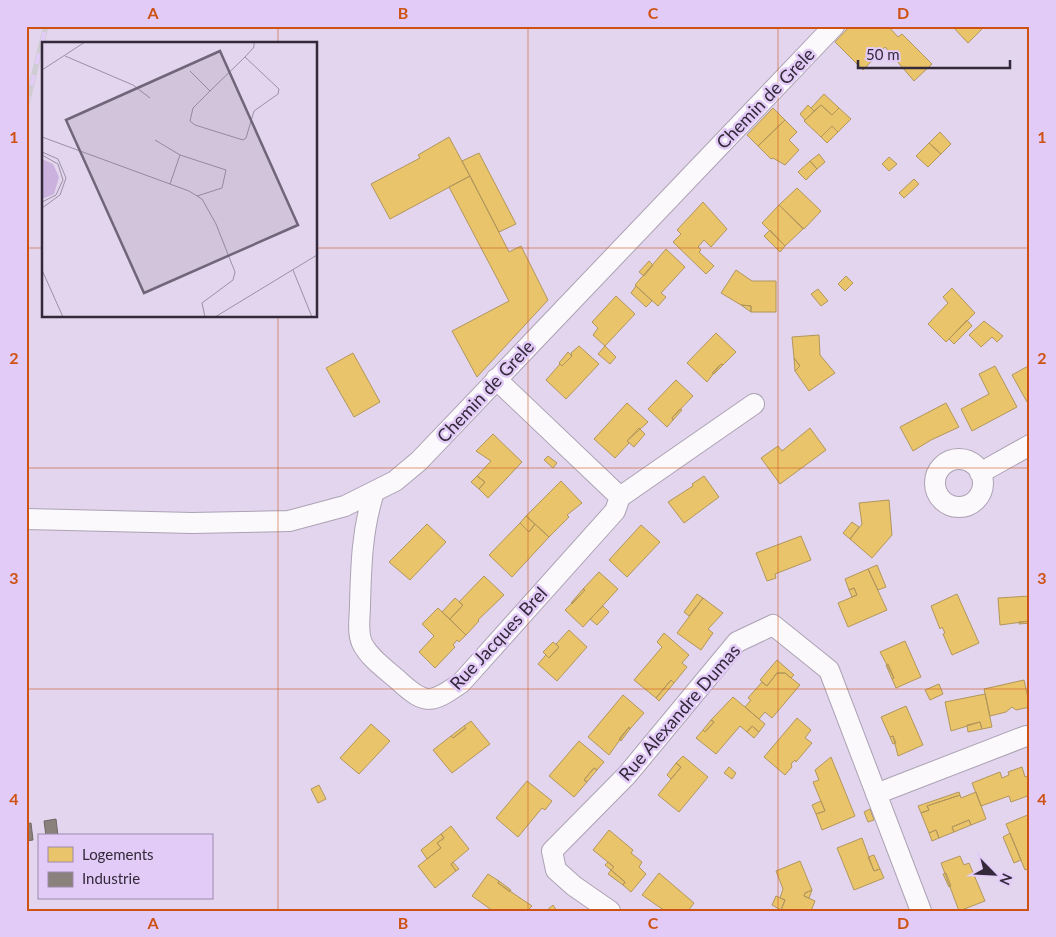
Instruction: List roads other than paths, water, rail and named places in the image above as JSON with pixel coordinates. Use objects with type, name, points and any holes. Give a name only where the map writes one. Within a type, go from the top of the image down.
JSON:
[{"type":"street","name":"Chemin de Grele","points":[[26,519],[192,523],[288,521],[346,506],[395,480],[419,462],[834,26]]},
{"type":"street","points":[[496,380],[620,498]]},
{"type":"street","name":"Rue Jacques Brel","points":[[374,492],[365,523],[361,560],[359,637],[368,652],[412,693],[424,699],[439,699],[461,683],[615,511],[620,498],[754,404]]},
{"type":"street","points":[[980,473],[1030,445]]},
{"type":"street","name":"Rue Alexandre Dumas","points":[[610,911],[574,886],[556,870],[552,851],[628,775],[737,642],[773,625],[829,670],[921,911]]},
{"type":"street","points":[[876,794],[1026,736]]},
{"type":"railway","points":[[42,42],[46,26]]},
{"type":"railway","points":[[26,107],[42,42]]}]
